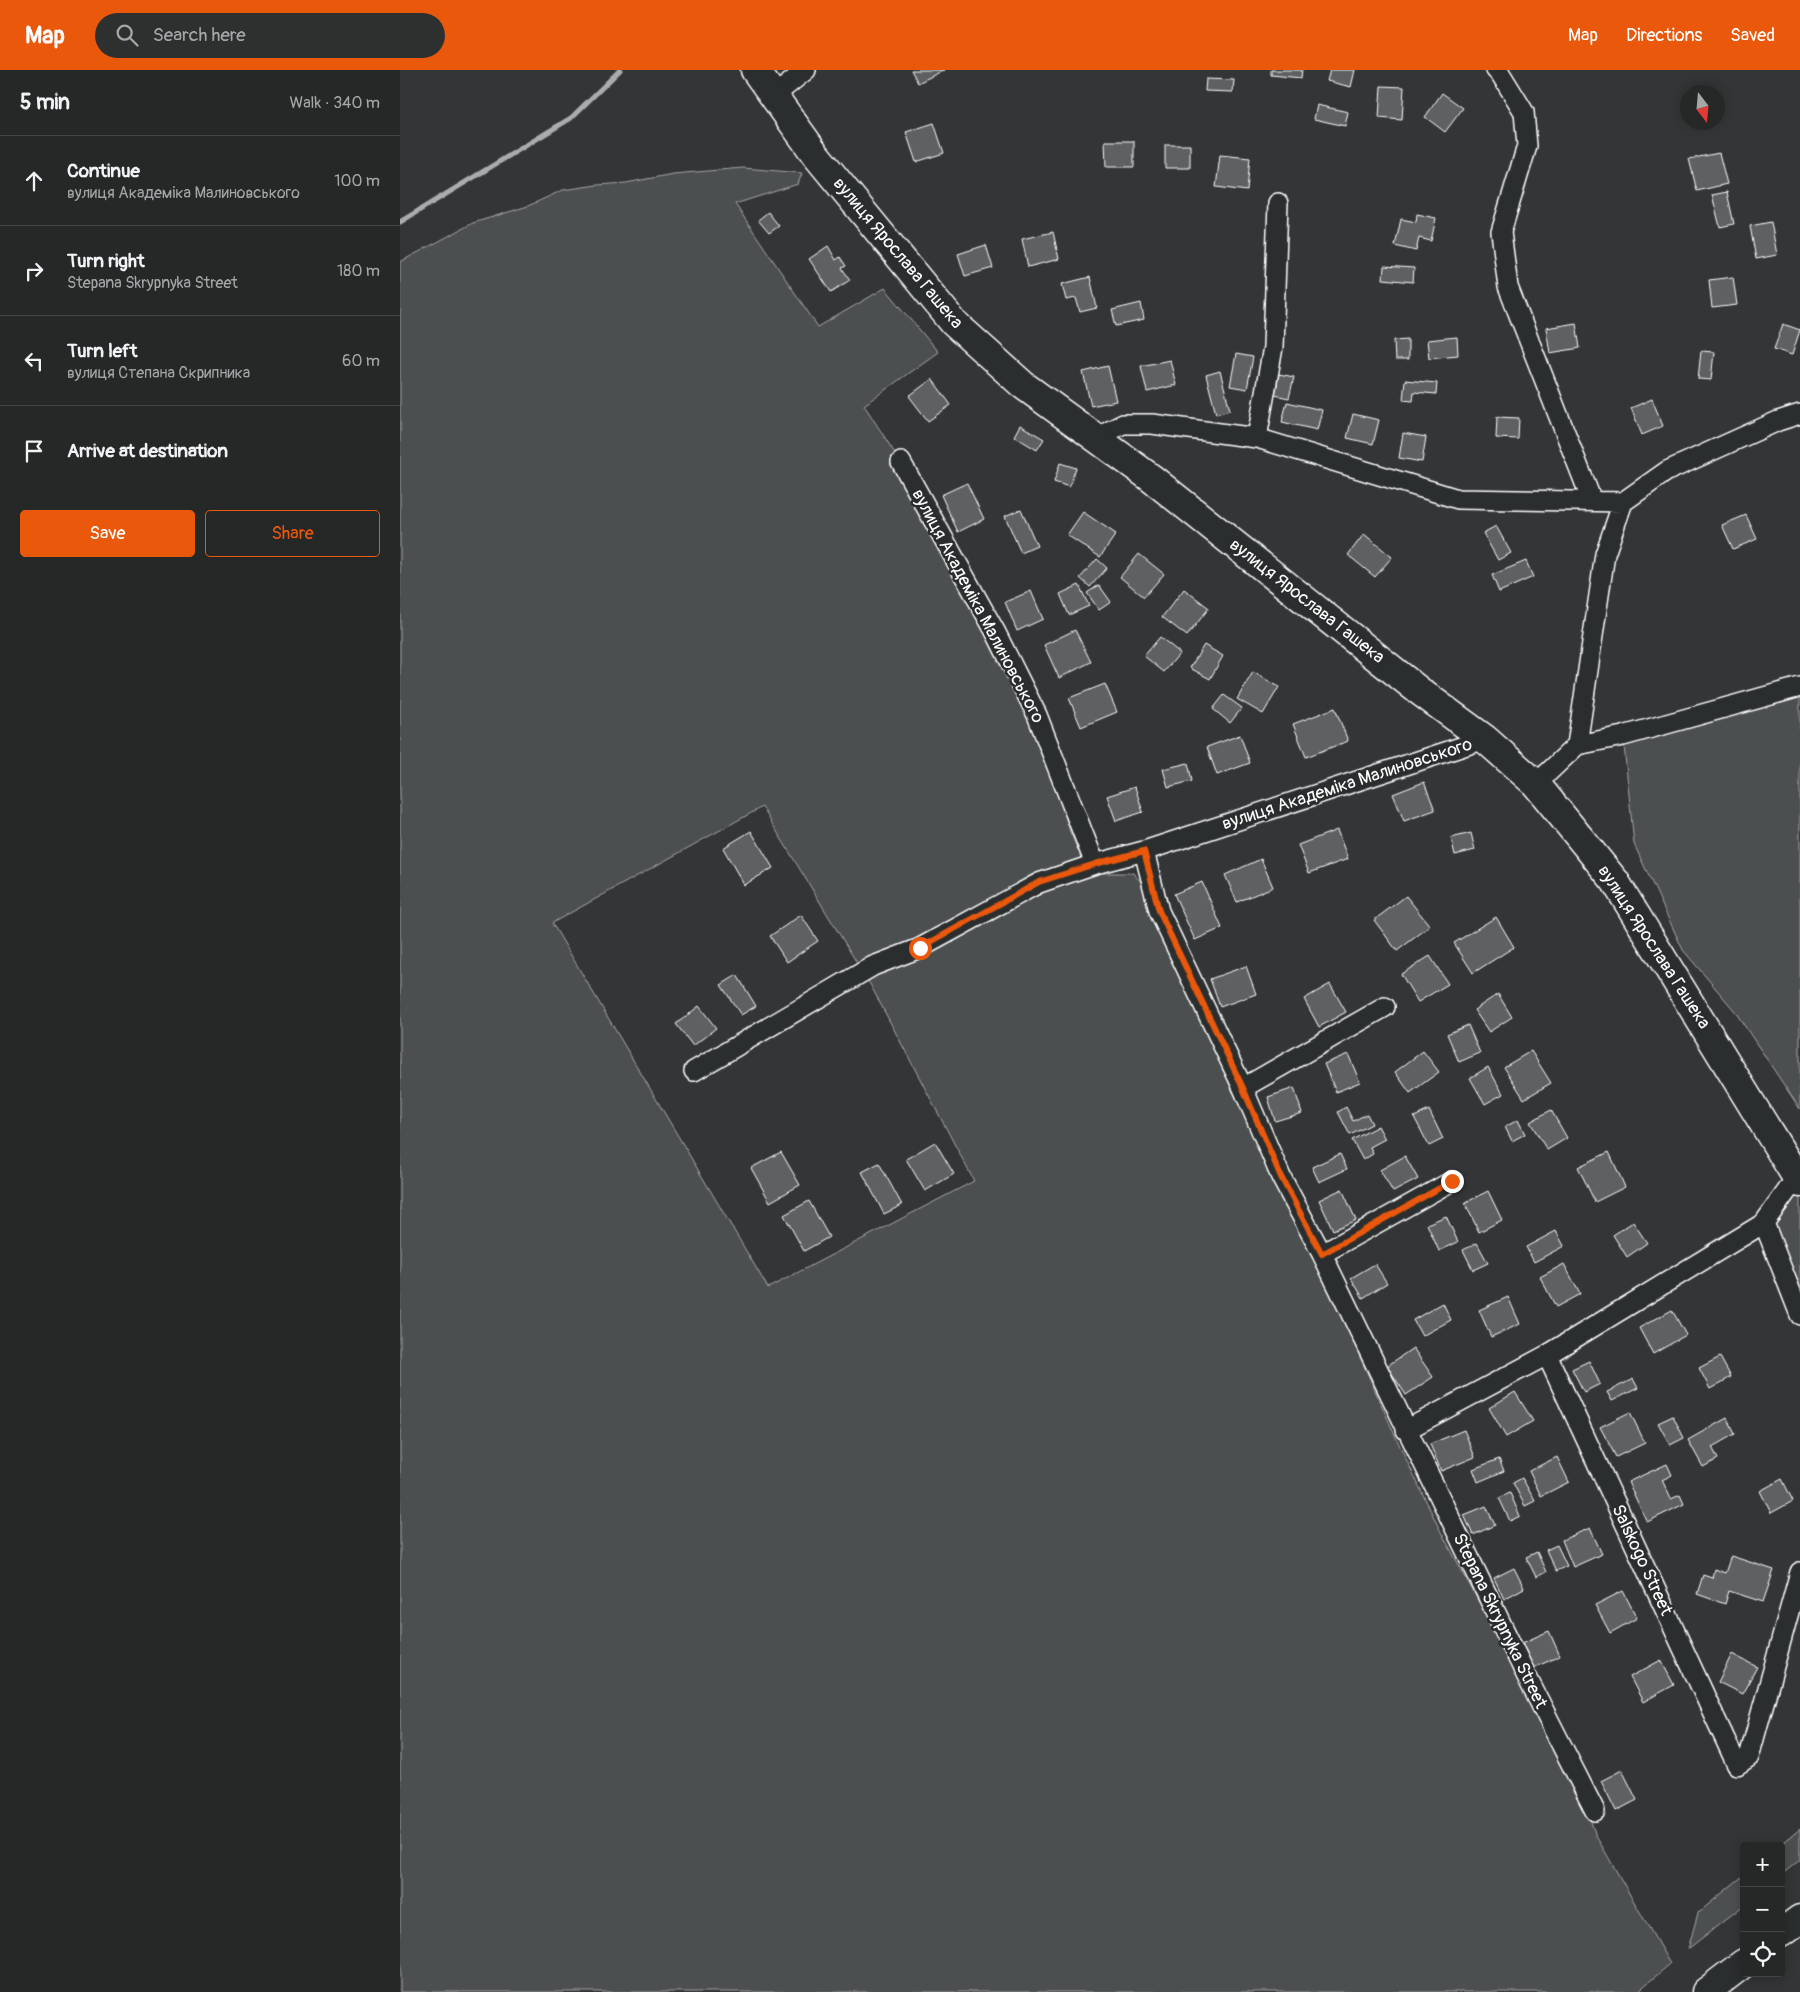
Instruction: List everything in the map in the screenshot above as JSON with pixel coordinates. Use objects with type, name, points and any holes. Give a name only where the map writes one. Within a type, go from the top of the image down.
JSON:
[{"type":"main road","name":"вулиця Ярослава Гашека","points":[[755,70],[775,95],[816,155],[954,323],[1023,385],[1151,478],[1418,690],[1485,739],[1536,784],[1615,881],[1798,1180]]},
{"type":"main road","points":[[1782,1932],[1800,1919]]},
{"type":"main road","points":[[1706,1992],[1740,1966]]},
{"type":"street","points":[[775,95],[806,70]]},
{"type":"street","points":[[1496,70],[1500,73],[1524,112],[1527,146],[1501,232],[1508,287],[1592,501]]},
{"type":"street","points":[[1258,438],[1273,347],[1278,203]]},
{"type":"street","points":[[1577,745],[1605,554],[1623,502],[1667,471],[1778,421],[1800,414]]},
{"type":"street","points":[[1101,442],[1110,431],[1122,424],[1152,424],[1258,438],[1458,499],[1623,502]]},
{"type":"street","name":"вулиця Академіка Малиновського","points":[[901,462],[995,631],[1037,715],[1095,864]]},
{"type":"street","points":[[1536,784],[1577,745],[1623,736],[1800,687]]},
{"type":"street","name":"вулиця Академіка Малиновського","points":[[694,1071],[873,966],[920,948],[1039,882],[1144,851],[1485,739]]},
{"type":"street","name":"Stepana Skrypnyka Street","points":[[1144,851],[1159,911],[1243,1088],[1281,1177],[1322,1254],[1529,1681],[1595,1811]]},
{"type":"street","points":[[1243,1088],[1385,1006]]},
{"type":"street","points":[[1406,1430],[1547,1354],[1764,1222],[1798,1180]]},
{"type":"street","points":[[1322,1254],[1452,1181]]},
{"type":"street","points":[[1764,1222],[1800,1315]]},
{"type":"street","name":"Salskogo Street","points":[[1547,1354],[1736,1765],[1749,1757],[1800,1572]]},
{"type":"shaded area","points":[[743,168],[802,173],[798,184],[735,204],[818,327],[885,288],[938,352],[864,405],[912,480],[938,542],[976,617],[1013,676],[1048,759],[1070,832],[1080,854],[1089,866],[1102,873],[1133,873],[1148,890],[1232,1090],[1329,1287],[1398,1442],[1440,1530],[1578,1785],[1596,1836],[1670,1964],[1637,1992],[400,1992],[400,262],[473,223],[528,206],[563,190],[626,183],[673,174]],"holes":[[[762,807],[871,986],[974,1181],[768,1288],[552,923]]]},
{"type":"shaded area","points":[[1800,687],[1800,1109],[1734,1010],[1683,950],[1634,844],[1623,736]]},
{"type":"shaded area","points":[[1797,1195],[1800,1199],[1800,1292],[1774,1224]]},
{"type":"shaded area","points":[[1800,1829],[1800,1860],[1785,1872],[1785,1842]]},
{"type":"shaded area","points":[[1740,1878],[1740,1908],[1688,1949],[1698,1913]]},
{"type":"building","points":[[911,70],[944,70],[918,83]]},
{"type":"building","points":[[1271,70],[1302,70],[1301,78],[1271,75]]},
{"type":"building","points":[[1330,70],[1355,70],[1351,87],[1327,81]]},
{"type":"building","points":[[1206,79],[1234,80],[1233,92],[1205,91]]},
{"type":"building","points":[[1381,86],[1404,87],[1402,120],[1379,118]]},
{"type":"building","points":[[1442,93],[1463,108],[1445,132],[1425,117]]},
{"type":"building","points":[[1317,105],[1348,112],[1345,126],[1314,119]]},
{"type":"building","points":[[934,123],[944,153],[916,162],[906,132]]},
{"type":"building","points":[[1105,141],[1134,141],[1134,167],[1106,167]]},
{"type":"building","points":[[1165,145],[1190,145],[1190,168],[1165,168]]},
{"type":"building","points":[[1719,153],[1727,184],[1697,191],[1689,159]]},
{"type":"building","points":[[1220,155],[1250,158],[1247,191],[1216,187]]},
{"type":"building","points":[[1727,192],[1734,224],[1720,227],[1712,195]]},
{"type":"building","points":[[768,212],[779,226],[769,233],[758,220]]},
{"type":"building","points":[[1417,214],[1436,218],[1431,241],[1419,238],[1416,251],[1395,246],[1401,219],[1416,222]]},
{"type":"building","points":[[1771,222],[1777,255],[1756,259],[1750,226]]},
{"type":"building","points":[[1053,232],[1059,259],[1028,267],[1022,239]]},
{"type":"building","points":[[986,245],[993,268],[965,276],[958,254]]},
{"type":"building","points":[[828,246],[836,260],[840,257],[846,266],[842,268],[850,280],[831,292],[809,259]]},
{"type":"building","points":[[1384,266],[1414,268],[1413,282],[1383,279]]},
{"type":"building","points":[[1090,277],[1097,308],[1080,312],[1076,298],[1066,300],[1062,284]]},
{"type":"building","points":[[1733,277],[1737,305],[1712,308],[1709,280]]},
{"type":"building","points":[[1141,303],[1144,320],[1116,326],[1112,310]]},
{"type":"building","points":[[1576,323],[1580,348],[1550,353],[1546,328]]},
{"type":"building","points":[[1783,324],[1800,330],[1792,355],[1774,349]]},
{"type":"building","points":[[1457,337],[1458,355],[1429,358],[1427,340]]},
{"type":"building","points":[[1408,339],[1408,360],[1395,360],[1394,340]]},
{"type":"building","points":[[1701,351],[1714,352],[1711,380],[1698,379]]},
{"type":"building","points":[[1236,354],[1253,357],[1247,389],[1230,386]]},
{"type":"building","points":[[1170,360],[1176,385],[1147,392],[1141,366]]},
{"type":"building","points":[[1108,366],[1116,401],[1091,406],[1083,372]]},
{"type":"building","points":[[1220,371],[1230,410],[1216,414],[1206,375]]},
{"type":"building","points":[[1279,374],[1294,377],[1289,398],[1275,395]]},
{"type":"building","points":[[932,379],[951,405],[928,421],[909,396]]},
{"type":"building","points":[[1405,380],[1437,383],[1436,394],[1414,392],[1413,401],[1403,400]]},
{"type":"building","points":[[1652,399],[1663,426],[1642,435],[1631,408]]},
{"type":"building","points":[[1287,402],[1322,410],[1317,430],[1282,422]]},
{"type":"building","points":[[1353,414],[1379,420],[1373,444],[1347,438]]},
{"type":"building","points":[[1497,417],[1519,418],[1518,439],[1496,438]]},
{"type":"building","points":[[1020,425],[1044,439],[1037,450],[1014,436]]},
{"type":"building","points":[[1403,433],[1426,437],[1422,462],[1399,458]]},
{"type":"building","points":[[1060,463],[1076,468],[1069,487],[1054,482]]},
{"type":"building","points":[[967,483],[984,519],[958,532],[941,495]]},
{"type":"building","points":[[1021,509],[1037,546],[1021,553],[1005,516]]},
{"type":"building","points":[[1083,512],[1116,534],[1100,557],[1067,535]]},
{"type":"building","points":[[1746,515],[1757,539],[1733,549],[1722,525]]},
{"type":"building","points":[[1496,526],[1511,553],[1498,560],[1483,533]]},
{"type":"building","points":[[1364,534],[1392,557],[1375,577],[1348,555]]},
{"type":"building","points":[[1139,554],[1164,574],[1144,597],[1120,577]]},
{"type":"building","points":[[1097,559],[1107,568],[1090,587],[1080,578]]},
{"type":"building","points":[[1526,561],[1533,577],[1499,592],[1492,575]]},
{"type":"building","points":[[1079,585],[1089,606],[1069,615],[1060,594]]},
{"type":"building","points":[[1099,585],[1111,602],[1099,610],[1087,593]]},
{"type":"building","points":[[1184,589],[1209,608],[1187,636],[1162,617]]},
{"type":"building","points":[[1031,591],[1043,619],[1017,631],[1005,602]]},
{"type":"building","points":[[1075,630],[1091,662],[1059,678],[1044,645]]},
{"type":"building","points":[[1160,637],[1180,653],[1164,672],[1144,656]]},
{"type":"building","points":[[1204,645],[1223,656],[1210,679],[1190,668]]},
{"type":"building","points":[[1253,672],[1279,687],[1263,714],[1237,699]]},
{"type":"building","points":[[1105,684],[1117,712],[1081,727],[1069,698]]},
{"type":"building","points":[[1224,695],[1242,708],[1230,723],[1213,709]]},
{"type":"building","points":[[1335,708],[1348,741],[1306,757],[1293,724]]},
{"type":"building","points":[[1240,735],[1250,763],[1217,775],[1207,747]]},
{"type":"building","points":[[1188,763],[1192,781],[1168,787],[1163,769]]},
{"type":"building","points":[[1424,782],[1435,810],[1404,821],[1393,794]]},
{"type":"building","points":[[1135,787],[1143,812],[1116,821],[1107,796]]},
{"type":"building","points":[[1337,830],[1348,859],[1309,873],[1298,845]]},
{"type":"building","points":[[751,831],[773,868],[744,885],[723,848]]},
{"type":"building","points":[[1471,833],[1475,850],[1455,855],[1451,838]]},
{"type":"building","points":[[1261,859],[1273,887],[1237,902],[1225,875]]},
{"type":"building","points":[[1202,882],[1222,928],[1195,940],[1174,894]]},
{"type":"building","points":[[1406,896],[1430,926],[1397,951],[1374,920]]},
{"type":"building","points":[[801,915],[818,941],[787,962],[770,936]]},
{"type":"building","points":[[1496,917],[1514,947],[1473,973],[1454,943]]},
{"type":"building","points":[[1430,956],[1448,984],[1418,1002],[1401,974]]},
{"type":"building","points":[[1246,966],[1256,994],[1220,1007],[1210,979]]},
{"type":"building","points":[[737,975],[756,1006],[741,1015],[721,985]]},
{"type":"building","points":[[1330,984],[1346,1012],[1319,1027],[1304,999]]},
{"type":"building","points":[[1498,994],[1512,1017],[1489,1032],[1474,1010]]},
{"type":"building","points":[[699,1006],[716,1028],[693,1046],[676,1024]]},
{"type":"building","points":[[1468,1025],[1480,1053],[1459,1062],[1447,1034]]},
{"type":"building","points":[[1423,1051],[1439,1072],[1410,1093],[1395,1072]]},
{"type":"building","points":[[1531,1051],[1551,1083],[1524,1099],[1504,1067]]},
{"type":"building","points":[[1348,1054],[1360,1082],[1336,1092],[1324,1064]]},
{"type":"building","points":[[1488,1067],[1503,1094],[1485,1104],[1470,1078]]},
{"type":"building","points":[[1294,1088],[1302,1113],[1275,1121],[1268,1097]]},
{"type":"building","points":[[1346,1107],[1353,1121],[1367,1114],[1372,1124],[1350,1135],[1338,1112]]},
{"type":"building","points":[[1429,1110],[1443,1139],[1429,1146],[1414,1117]]},
{"type":"building","points":[[1551,1110],[1567,1138],[1547,1150],[1530,1122]]},
{"type":"building","points":[[1518,1120],[1525,1134],[1512,1141],[1505,1127]]},
{"type":"building","points":[[1378,1126],[1385,1139],[1370,1147],[1373,1154],[1363,1160],[1352,1140]]},
{"type":"building","points":[[935,1142],[954,1174],[925,1191],[906,1159]]},
{"type":"building","points":[[781,1152],[800,1185],[770,1202],[751,1168]]},
{"type":"building","points":[[1609,1152],[1625,1187],[1595,1202],[1578,1167]]},
{"type":"building","points":[[1340,1154],[1347,1169],[1319,1182],[1312,1167]]},
{"type":"building","points":[[1405,1156],[1418,1179],[1393,1192],[1380,1170]]},
{"type":"building","points":[[879,1163],[902,1205],[884,1214],[862,1172]]},
{"type":"building","points":[[1342,1189],[1356,1220],[1333,1230],[1319,1200]]},
{"type":"building","points":[[1488,1191],[1502,1220],[1479,1232],[1465,1203]]},
{"type":"building","points":[[809,1201],[829,1237],[804,1251],[784,1215]]},
{"type":"building","points":[[1446,1216],[1458,1242],[1439,1251],[1427,1224]]},
{"type":"building","points":[[1633,1222],[1647,1243],[1627,1257],[1613,1235]]},
{"type":"building","points":[[1556,1231],[1564,1246],[1534,1262],[1526,1247]]},
{"type":"building","points":[[1477,1243],[1488,1263],[1473,1270],[1463,1250]]},
{"type":"building","points":[[1375,1264],[1387,1283],[1363,1298],[1351,1278]]},
{"type":"building","points":[[1564,1264],[1580,1294],[1556,1307],[1540,1277]]},
{"type":"building","points":[[1508,1297],[1520,1324],[1491,1337],[1479,1310]]},
{"type":"building","points":[[1443,1303],[1451,1320],[1422,1336],[1413,1320]]},
{"type":"building","points":[[1672,1310],[1686,1335],[1653,1354],[1639,1328]]},
{"type":"building","points":[[1413,1348],[1433,1377],[1406,1395],[1387,1366]]},
{"type":"building","points":[[1720,1357],[1731,1377],[1710,1389],[1699,1368]]},
{"type":"building","points":[[1589,1361],[1600,1384],[1584,1392],[1572,1369]]},
{"type":"building","points":[[1633,1379],[1638,1388],[1612,1401],[1607,1392]]},
{"type":"building","points":[[1515,1392],[1533,1421],[1506,1437],[1489,1408]]},
{"type":"building","points":[[1630,1412],[1645,1443],[1616,1457],[1600,1427]]},
{"type":"building","points":[[1673,1416],[1684,1438],[1670,1445],[1658,1423]]},
{"type":"building","points":[[1727,1418],[1735,1434],[1712,1447],[1718,1459],[1703,1467],[1688,1440]]},
{"type":"building","points":[[1464,1430],[1475,1457],[1441,1471],[1430,1444]]},
{"type":"building","points":[[1557,1457],[1569,1482],[1541,1496],[1529,1471]]},
{"type":"building","points":[[1499,1459],[1504,1471],[1478,1482],[1473,1469]]},
{"type":"building","points":[[1667,1464],[1672,1475],[1662,1480],[1671,1499],[1680,1495],[1684,1504],[1647,1522],[1628,1482]]},
{"type":"building","points":[[1522,1478],[1535,1501],[1525,1506],[1513,1483]]},
{"type":"building","points":[[1782,1479],[1793,1501],[1771,1513],[1760,1491]]},
{"type":"building","points":[[1510,1493],[1520,1516],[1510,1521],[1499,1498]]},
{"type":"building","points":[[1486,1506],[1495,1525],[1473,1535],[1464,1515]]},
{"type":"building","points":[[1590,1528],[1602,1554],[1573,1567],[1562,1540]]},
{"type":"building","points":[[1557,1545],[1567,1566],[1556,1571],[1546,1550]]},
{"type":"building","points":[[1537,1552],[1546,1572],[1536,1577],[1526,1557]]},
{"type":"building","points":[[1731,1556],[1774,1570],[1763,1602],[1729,1591],[1725,1604],[1697,1594],[1703,1575],[1712,1578],[1714,1569],[1725,1573]]},
{"type":"building","points":[[1514,1568],[1524,1588],[1504,1599],[1494,1578]]},
{"type":"building","points":[[1623,1591],[1637,1618],[1610,1633],[1595,1605]]},
{"type":"building","points":[[1549,1631],[1560,1656],[1533,1668],[1522,1643]]},
{"type":"building","points":[[1732,1654],[1757,1667],[1742,1694],[1718,1682]]},
{"type":"building","points":[[1661,1660],[1674,1685],[1643,1702],[1630,1677]]},
{"type":"building","points":[[1622,1770],[1637,1800],[1616,1811],[1601,1781]]},
{"type":"waterway","points":[[400,222],[571,118],[620,70]]},
{"type":"route","points":[[920,948],[1039,882],[1144,851],[1159,911],[1243,1088],[1281,1177],[1322,1254],[1452,1181]]}]
